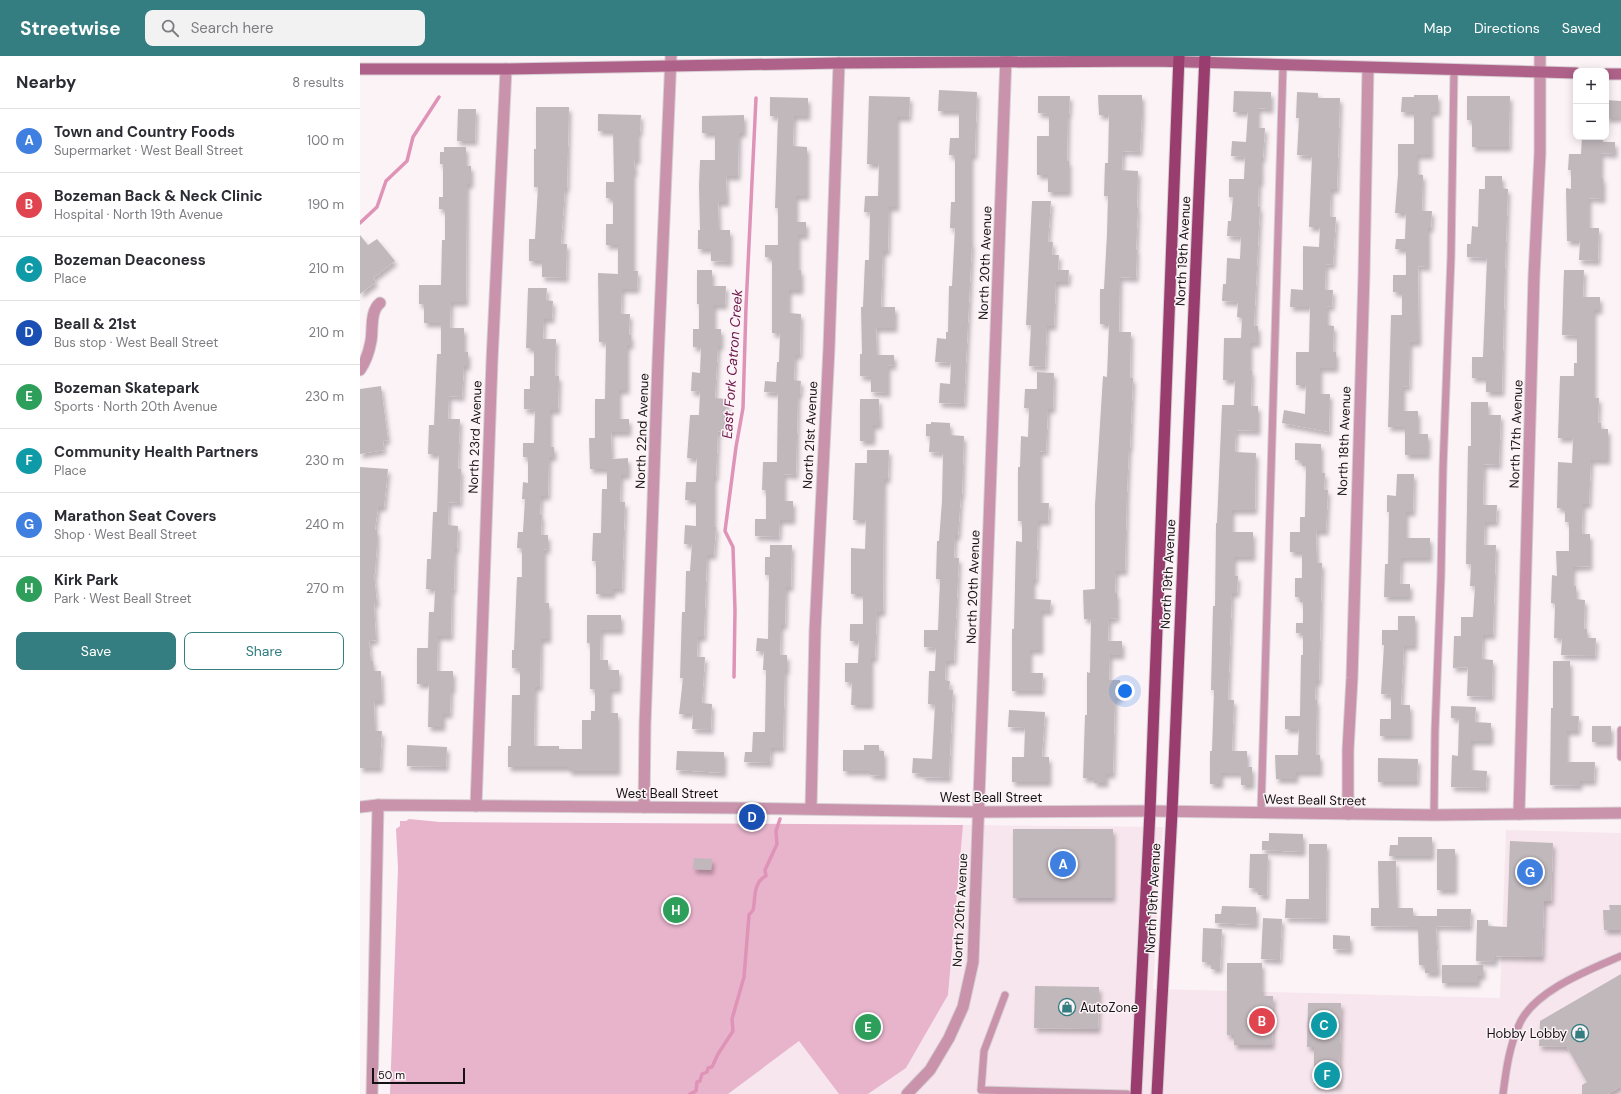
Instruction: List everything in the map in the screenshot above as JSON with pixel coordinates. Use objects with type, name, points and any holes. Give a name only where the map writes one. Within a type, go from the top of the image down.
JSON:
[{"type":"main road","points":[[360,69],[506,69],[671,61],[839,63],[1006,59],[1205,59],[1283,65],[1573,73]]},
{"type":"main road","name":"North 19th Avenue","points":[[1136,1094],[1150,811],[1178,59]]},
{"type":"main road","name":"North 19th Avenue","points":[[1158,1094],[1205,59]]},
{"type":"main road","points":[[1609,74],[1621,74]]},
{"type":"street","name":"North 17th Avenue","points":[[1519,814],[1534,276],[1540,153],[1540,56]]},
{"type":"street","name":"North 20th Avenue","points":[[907,1094],[930,1070],[949,1038],[963,1007],[973,962],[1006,59]]},
{"type":"street","name":"North 22nd Avenue","points":[[644,807],[645,725],[657,369],[671,61]]},
{"type":"street","name":"North 21st Avenue","points":[[811,808],[815,631],[829,348],[839,63]]},
{"type":"street","name":"North 18th Avenue","points":[[1348,814],[1348,750],[1352,678],[1368,68]]},
{"type":"street","name":"North 23rd Avenue","points":[[476,806],[492,361],[506,69]]},
{"type":"street","points":[[360,370],[366,361],[369,352],[374,313],[376,306],[380,303]]},
{"type":"street","name":"West Beall Street","points":[[360,807],[378,805],[811,808],[978,812],[1150,811],[1434,815],[1621,813]]},
{"type":"street","points":[[372,1094],[378,805]]},
{"type":"lane","points":[[1261,813],[1283,65]]},
{"type":"lane","points":[[1434,815],[1443,460],[1451,257],[1454,70]]},
{"type":"lane","points":[[1621,730],[1621,757]]},
{"type":"lane","points":[[1503,1094],[1508,1056],[1519,1024],[1537,1001],[1578,975],[1621,956]]},
{"type":"lane","points":[[1005,995],[984,1051],[981,1090],[1127,1094]]},
{"type":"shaded area","points":[[409,819],[440,822],[963,825],[948,995],[906,1068],[868,1094],[839,1094],[799,1041],[728,1094],[390,1094],[398,868],[396,829],[400,826],[400,821],[406,821]]},
{"type":"shaded area","points":[[963,825],[1163,827],[1153,989],[1500,998],[1506,830],[1621,833],[1621,1094],[868,1094],[906,1068],[948,995]]},
{"type":"shaded area","points":[[799,1040],[839,1094],[728,1094]]},
{"type":"building","points":[[939,90],[977,92],[975,155],[971,155],[972,243],[964,404],[939,403],[940,383],[950,384],[951,363],[935,362],[937,338],[946,339],[946,332],[948,332],[949,286],[952,286],[955,228],[950,228],[951,202],[955,202],[955,155],[949,155],[950,138],[959,138],[959,111],[938,111]]},
{"type":"building","points":[[1234,91],[1271,92],[1271,109],[1258,108],[1258,128],[1265,128],[1263,158],[1261,158],[1261,182],[1259,182],[1258,207],[1260,207],[1254,326],[1258,326],[1258,343],[1250,343],[1250,371],[1252,371],[1251,406],[1258,406],[1258,431],[1236,430],[1235,452],[1256,453],[1255,510],[1232,510],[1232,532],[1253,532],[1253,557],[1234,557],[1234,576],[1238,576],[1237,593],[1232,593],[1228,700],[1234,700],[1232,751],[1247,751],[1247,767],[1252,767],[1252,785],[1241,785],[1241,773],[1221,773],[1221,784],[1210,784],[1210,751],[1212,751],[1214,690],[1211,690],[1213,606],[1215,606],[1216,523],[1222,405],[1234,405],[1235,380],[1223,380],[1224,338],[1241,338],[1242,318],[1237,317],[1238,302],[1222,301],[1223,284],[1226,284],[1227,258],[1240,259],[1241,237],[1227,236],[1228,221],[1231,221],[1233,197],[1229,197],[1229,179],[1244,179],[1245,157],[1231,156],[1232,141],[1246,142],[1248,112],[1233,112]]},
{"type":"building","points":[[1297,92],[1318,93],[1318,98],[1340,98],[1337,189],[1331,189],[1330,217],[1336,217],[1333,265],[1326,264],[1325,290],[1333,290],[1332,307],[1327,306],[1327,325],[1334,326],[1333,352],[1336,352],[1336,368],[1320,368],[1320,394],[1330,394],[1329,432],[1282,423],[1284,410],[1305,414],[1306,385],[1296,385],[1296,352],[1309,352],[1310,307],[1290,307],[1291,289],[1303,290],[1303,246],[1319,247],[1320,227],[1309,227],[1312,156],[1297,155],[1299,118],[1296,118]]},
{"type":"building","points":[[1098,95],[1142,95],[1140,152],[1123,151],[1122,170],[1138,171],[1137,250],[1136,278],[1120,277],[1119,332],[1131,332],[1130,378],[1133,378],[1127,492],[1125,571],[1116,571],[1115,593],[1117,593],[1117,618],[1109,619],[1108,641],[1122,641],[1122,655],[1110,655],[1109,680],[1120,680],[1120,698],[1115,698],[1113,774],[1106,774],[1106,783],[1094,783],[1094,778],[1083,778],[1085,715],[1087,715],[1087,672],[1090,673],[1091,619],[1084,619],[1083,590],[1095,589],[1095,505],[1103,376],[1107,377],[1109,324],[1100,324],[1100,289],[1104,289],[1107,234],[1108,196],[1104,196],[1105,163],[1108,163],[1109,115],[1099,115]]},
{"type":"building","points":[[1414,95],[1438,95],[1438,112],[1431,112],[1431,155],[1417,155],[1417,174],[1423,175],[1422,211],[1432,211],[1431,228],[1428,228],[1428,267],[1418,266],[1419,342],[1410,342],[1409,387],[1403,386],[1403,411],[1418,411],[1418,434],[1428,434],[1428,455],[1405,455],[1405,427],[1388,427],[1391,315],[1402,315],[1402,292],[1393,292],[1393,275],[1406,275],[1406,249],[1395,249],[1396,239],[1405,239],[1406,213],[1395,213],[1398,174],[1398,144],[1414,144],[1414,112],[1401,112],[1402,97],[1414,97]]},
{"type":"building","points":[[869,96],[910,97],[909,117],[897,117],[897,207],[889,207],[888,251],[883,251],[881,307],[895,307],[895,328],[876,328],[877,355],[894,355],[894,366],[888,365],[888,393],[871,392],[871,377],[860,376],[860,354],[862,354],[861,307],[863,307],[865,260],[869,260],[870,212],[864,212],[865,196],[878,196],[879,164],[867,164]]},
{"type":"building","points":[[1038,96],[1070,96],[1067,161],[1069,161],[1069,192],[1048,192],[1048,175],[1037,175],[1037,136],[1049,136],[1049,114],[1038,113]]},
{"type":"building","points":[[1467,96],[1510,96],[1509,147],[1472,147],[1472,120],[1467,120]]},
{"type":"building","points":[[770,97],[808,98],[808,116],[794,116],[793,146],[807,147],[807,196],[796,196],[796,222],[806,222],[806,235],[798,235],[798,270],[801,270],[801,290],[789,290],[789,313],[801,314],[800,355],[795,355],[794,380],[801,381],[800,394],[798,394],[796,475],[784,474],[784,501],[793,501],[793,520],[780,520],[779,537],[755,536],[755,519],[766,519],[766,490],[762,490],[763,462],[777,462],[778,393],[764,392],[765,381],[776,382],[777,362],[779,362],[780,333],[772,333],[772,257],[765,257],[765,245],[778,245],[778,208],[775,208],[778,116],[770,116]]},
{"type":"building","points":[[1609,100],[1621,101],[1621,118],[1609,118]]},
{"type":"building","points":[[536,107],[569,107],[567,188],[565,188],[561,244],[567,244],[566,278],[542,277],[542,261],[529,261],[529,239],[535,239],[538,187],[534,187]]},
{"type":"building","points":[[458,109],[476,109],[475,141],[457,141]]},
{"type":"building","points":[[598,114],[641,115],[640,132],[638,132],[638,160],[634,160],[635,172],[633,172],[633,271],[638,271],[637,289],[622,289],[621,314],[630,314],[629,335],[631,335],[631,345],[627,345],[627,390],[619,390],[619,419],[629,419],[629,432],[611,432],[612,459],[628,458],[628,475],[621,475],[620,502],[625,502],[622,589],[613,589],[613,594],[596,594],[596,561],[592,561],[593,533],[601,533],[602,489],[607,489],[607,469],[590,469],[589,438],[595,438],[595,399],[605,399],[606,342],[599,342],[598,273],[618,274],[618,245],[606,245],[606,224],[613,224],[613,198],[606,198],[606,182],[614,182],[613,131],[598,131]]},
{"type":"building","points":[[744,115],[744,133],[739,133],[738,176],[726,176],[727,202],[718,202],[719,230],[730,230],[730,262],[711,261],[711,249],[698,249],[698,230],[700,230],[700,160],[715,160],[715,133],[702,133],[702,116]]},
{"type":"building","points":[[1582,140],[1603,140],[1603,142],[1615,142],[1615,154],[1601,153],[1603,199],[1589,198],[1589,228],[1599,228],[1598,261],[1579,260],[1580,241],[1567,241],[1566,188],[1571,189],[1571,170],[1568,170],[1569,154],[1581,154]]},
{"type":"building","points":[[444,147],[466,147],[466,166],[471,166],[471,184],[467,184],[466,302],[451,302],[450,328],[464,328],[464,352],[468,352],[468,366],[464,366],[462,397],[449,396],[448,419],[460,419],[458,469],[461,469],[460,503],[449,502],[448,525],[458,526],[457,549],[455,549],[454,590],[452,589],[451,636],[438,636],[437,671],[453,671],[453,689],[451,689],[450,714],[443,714],[443,727],[428,727],[429,684],[417,684],[417,648],[428,648],[429,612],[434,612],[435,589],[426,589],[427,559],[431,559],[433,512],[437,512],[439,454],[428,454],[429,425],[434,425],[437,354],[441,354],[441,323],[424,323],[424,304],[419,304],[419,285],[441,285],[442,240],[445,240],[445,209],[439,209],[439,197],[443,197],[443,164],[440,164],[440,152],[444,152]]},
{"type":"building","points":[[1485,176],[1502,176],[1502,188],[1508,189],[1502,392],[1486,392],[1486,378],[1472,378],[1472,357],[1483,357],[1487,258],[1467,257],[1467,244],[1471,244],[1472,226],[1478,227],[1479,189],[1485,189]]},
{"type":"building","points":[[1032,201],[1051,201],[1048,242],[1053,242],[1052,255],[1059,255],[1058,270],[1069,270],[1068,282],[1056,282],[1054,326],[1047,326],[1045,367],[1029,366],[1031,325],[1026,325]]},
{"type":"building","points":[[360,235],[368,245],[377,239],[395,261],[373,278],[376,282],[360,294]]},
{"type":"building","points":[[697,270],[712,270],[712,286],[726,286],[725,305],[714,305],[714,329],[721,329],[721,346],[718,346],[715,398],[727,399],[725,432],[718,431],[716,477],[714,477],[714,527],[716,527],[714,555],[707,555],[704,637],[698,637],[697,657],[705,657],[702,703],[712,704],[711,730],[692,729],[693,714],[679,714],[683,678],[680,678],[682,612],[685,612],[686,571],[690,571],[692,544],[684,544],[685,525],[696,526],[696,500],[685,500],[686,482],[696,482],[697,458],[687,458],[690,415],[699,415],[700,392],[691,391],[692,372],[700,373],[701,347],[693,347],[693,329],[699,329]]},
{"type":"building","points":[[1564,270],[1584,270],[1583,297],[1600,297],[1600,310],[1594,310],[1594,398],[1599,398],[1598,423],[1601,423],[1601,429],[1608,429],[1608,460],[1591,460],[1589,504],[1583,504],[1582,534],[1590,534],[1590,566],[1573,567],[1573,586],[1576,586],[1576,599],[1585,600],[1584,629],[1587,629],[1587,638],[1596,638],[1595,656],[1561,655],[1562,638],[1554,638],[1555,604],[1551,603],[1552,575],[1557,576],[1556,551],[1569,551],[1569,522],[1565,522],[1565,508],[1557,508],[1558,462],[1572,463],[1573,438],[1558,438],[1560,376],[1574,376],[1574,363],[1577,363],[1577,336],[1562,335]]},
{"type":"building","points":[[528,288],[547,288],[546,300],[553,301],[552,319],[544,319],[543,339],[556,339],[555,376],[559,376],[558,410],[550,410],[550,447],[554,447],[554,457],[549,457],[548,496],[541,496],[541,535],[548,535],[548,550],[544,549],[544,603],[549,603],[549,639],[541,639],[540,687],[535,687],[534,746],[559,746],[559,749],[582,749],[582,720],[591,720],[591,711],[595,711],[595,689],[590,689],[590,643],[587,643],[587,615],[621,615],[621,630],[601,630],[600,660],[608,660],[608,670],[619,670],[619,689],[610,689],[610,713],[618,713],[618,771],[569,771],[569,767],[508,767],[508,746],[511,746],[512,695],[520,695],[520,669],[512,668],[512,650],[514,650],[517,577],[522,577],[522,548],[517,548],[518,532],[523,532],[525,499],[522,499],[523,482],[528,483],[528,457],[523,457],[523,443],[534,443],[535,410],[524,409],[524,389],[530,389],[530,376],[534,376],[534,348],[526,348]]},
{"type":"building","points":[[1037,372],[1054,373],[1053,409],[1048,409],[1046,452],[1040,451],[1040,503],[1049,503],[1048,521],[1038,521],[1036,580],[1033,580],[1033,599],[1051,600],[1050,611],[1041,611],[1041,650],[1030,650],[1030,673],[1043,673],[1042,691],[1012,691],[1012,629],[1014,629],[1016,541],[1022,542],[1022,521],[1018,521],[1018,467],[1020,467],[1021,436],[1028,437],[1029,408],[1024,408],[1025,389],[1037,389]]},
{"type":"building","points":[[381,386],[388,440],[383,441],[384,450],[360,454],[360,389]]},
{"type":"building","points":[[860,399],[879,399],[880,425],[873,425],[873,441],[860,441]]},
{"type":"building","points":[[1471,402],[1488,402],[1488,415],[1501,415],[1499,465],[1484,464],[1483,505],[1497,505],[1496,522],[1485,522],[1484,545],[1496,545],[1493,635],[1483,635],[1482,659],[1493,660],[1492,697],[1467,696],[1468,667],[1453,668],[1454,636],[1461,636],[1461,617],[1473,617],[1475,586],[1470,586],[1471,564],[1466,564],[1468,446],[1471,446]]},
{"type":"building","points":[[931,422],[950,423],[950,435],[964,436],[962,495],[958,536],[955,536],[954,558],[959,558],[954,661],[946,661],[945,680],[950,681],[949,690],[953,690],[949,778],[922,777],[922,774],[912,773],[913,758],[932,759],[935,705],[928,704],[929,671],[935,671],[936,648],[924,647],[924,630],[938,630],[940,579],[936,579],[937,541],[939,541],[942,501],[943,453],[929,452],[930,436],[926,436],[926,424],[931,424]]},
{"type":"building","points":[[1295,443],[1321,444],[1321,473],[1325,473],[1324,490],[1328,490],[1326,531],[1316,531],[1317,563],[1322,563],[1319,681],[1316,681],[1315,700],[1317,700],[1316,755],[1320,755],[1320,772],[1296,772],[1296,779],[1276,779],[1275,755],[1298,755],[1299,729],[1285,729],[1285,716],[1300,716],[1301,655],[1303,655],[1303,633],[1296,633],[1296,623],[1303,623],[1303,602],[1300,602],[1300,597],[1295,597],[1295,578],[1302,578],[1302,552],[1290,552],[1290,532],[1300,532],[1300,517],[1305,517],[1306,466],[1302,466],[1302,460],[1295,460]]},
{"type":"building","points":[[867,450],[889,450],[888,479],[884,479],[883,612],[877,612],[875,658],[871,658],[871,705],[851,705],[852,682],[845,682],[845,663],[858,663],[859,641],[850,641],[850,624],[863,624],[863,594],[851,594],[851,548],[865,549],[866,520],[853,520],[855,463],[867,463]]},
{"type":"building","points":[[360,467],[388,469],[384,507],[378,507],[375,530],[377,530],[374,574],[377,603],[374,603],[376,640],[369,641],[371,661],[373,661],[373,671],[381,671],[382,701],[374,701],[375,731],[382,731],[380,768],[360,768]]},
{"type":"building","points":[[1397,474],[1414,474],[1413,512],[1406,512],[1406,538],[1430,538],[1430,558],[1401,558],[1400,584],[1410,584],[1410,597],[1384,597],[1385,564],[1388,564],[1389,512],[1387,512],[1387,495],[1396,496]]},
{"type":"building","points":[[770,545],[792,545],[791,587],[786,587],[785,625],[781,625],[780,655],[787,655],[787,670],[785,670],[783,748],[771,748],[770,763],[744,762],[745,752],[752,752],[753,732],[765,732],[766,670],[763,670],[764,651],[756,651],[757,638],[768,639],[769,575],[765,575],[765,557],[770,557]]},
{"type":"building","points":[[1398,616],[1415,616],[1415,646],[1404,646],[1401,705],[1410,705],[1410,736],[1380,736],[1380,719],[1391,719],[1391,695],[1381,694],[1384,645],[1382,645],[1382,630],[1398,630]]},
{"type":"building","points":[[1553,661],[1570,661],[1570,716],[1579,716],[1578,731],[1567,731],[1567,762],[1595,762],[1594,781],[1580,781],[1580,786],[1550,785]]},
{"type":"building","points":[[1451,706],[1476,707],[1475,722],[1491,723],[1491,741],[1471,741],[1471,770],[1487,771],[1486,788],[1451,787],[1452,755],[1458,756],[1459,718],[1451,718]]},
{"type":"building","points":[[1009,710],[1045,712],[1042,757],[1049,757],[1049,782],[1012,782],[1012,757],[1024,757],[1025,728],[1008,727]]},
{"type":"building","points":[[1592,726],[1611,726],[1611,742],[1592,742]]},
{"type":"building","points":[[407,745],[447,747],[446,767],[407,766]]},
{"type":"building","points":[[864,745],[879,745],[879,751],[884,751],[884,776],[870,775],[870,771],[843,771],[843,750],[864,750]]},
{"type":"building","points":[[677,751],[724,752],[724,773],[676,770]]},
{"type":"building","points":[[1378,758],[1418,759],[1417,782],[1378,782]]},
{"type":"building","points":[[1013,829],[1113,829],[1113,898],[1013,898]]},
{"type":"building","points":[[1269,833],[1303,834],[1303,852],[1262,850],[1262,841],[1269,841]]},
{"type":"building","points":[[1398,837],[1432,837],[1432,856],[1389,856],[1390,845],[1398,845]]},
{"type":"building","points":[[1510,841],[1553,843],[1551,901],[1544,901],[1542,957],[1495,956],[1495,962],[1476,961],[1477,920],[1488,920],[1488,926],[1507,927]]},
{"type":"building","points":[[1309,844],[1327,844],[1326,919],[1285,918],[1286,899],[1309,899]]},
{"type":"building","points":[[1437,849],[1455,849],[1455,890],[1437,890]]},
{"type":"building","points":[[1250,854],[1268,854],[1267,896],[1258,895],[1258,889],[1249,888]]},
{"type":"building","points":[[694,858],[712,859],[711,870],[693,869]]},
{"type":"building","points":[[1378,861],[1396,861],[1397,908],[1413,908],[1413,916],[1437,916],[1437,909],[1471,909],[1470,927],[1436,926],[1438,973],[1425,973],[1425,965],[1419,965],[1418,927],[1371,926],[1371,908],[1379,908]]},
{"type":"building","points":[[1609,905],[1621,905],[1621,930],[1604,930],[1603,910],[1610,910]]},
{"type":"building","points":[[1222,906],[1256,907],[1256,925],[1215,923],[1215,914],[1221,914]]},
{"type":"building","points":[[1263,918],[1282,919],[1280,960],[1261,959]]},
{"type":"building","points":[[1203,928],[1222,929],[1220,969],[1211,969],[1211,962],[1202,962]]},
{"type":"building","points":[[1333,935],[1350,936],[1350,950],[1333,949]]},
{"type":"building","points":[[1227,963],[1262,963],[1262,996],[1273,996],[1272,1045],[1234,1045],[1234,1035],[1227,1035]]},
{"type":"building","points":[[1442,965],[1483,965],[1483,976],[1478,976],[1478,983],[1442,983]]},
{"type":"building","name":"Hobby Lobby","points":[[1621,974],[1621,1086],[1608,1094],[1582,1094],[1582,1085],[1587,1082],[1567,1047],[1539,1046],[1540,1021]]},
{"type":"building","name":"AutoZone","points":[[1035,986],[1099,987],[1098,1029],[1034,1028]]},
{"type":"building","points":[[1308,1003],[1341,1003],[1339,1086],[1314,1085],[1314,1047],[1307,1047]]},
{"type":"waterway","points":[[360,223],[377,207],[386,181],[407,161],[413,137],[439,97]]},
{"type":"waterway","name":"East Fork Catron Creek","points":[[734,677],[735,610],[733,547],[725,531],[736,447],[743,408],[746,307],[756,98]]},
{"type":"waterway","name":"East Fork Catron Creek","points":[[690,1094],[696,1091],[697,1082],[700,1081],[702,1074],[707,1072],[708,1068],[712,1067],[718,1054],[733,1031],[732,1019],[744,977],[749,915],[753,910],[755,892],[758,883],[766,876],[765,870],[777,844],[776,831],[780,819]]},
{"type":"place","name":"Beall & 21st","points":[[752,817]]},
{"type":"place","name":"Town and Country Foods","points":[[1063,864]]},
{"type":"place","name":"Marathon Seat Covers","points":[[1530,872]]},
{"type":"place","name":"Kirk Park","points":[[676,910]]},
{"type":"place","name":"AutoZone","points":[[1067,1007]]},
{"type":"place","name":"Bozeman Back & Neck Clinic","points":[[1262,1021]]},
{"type":"place","name":"Bozeman Deaconess","points":[[1324,1025]]},
{"type":"place","name":"Bozeman Skatepark","points":[[868,1027]]},
{"type":"place","name":"Hobby Lobby","points":[[1580,1033]]},
{"type":"place","name":"Community Health Partners","points":[[1327,1075]]}]
